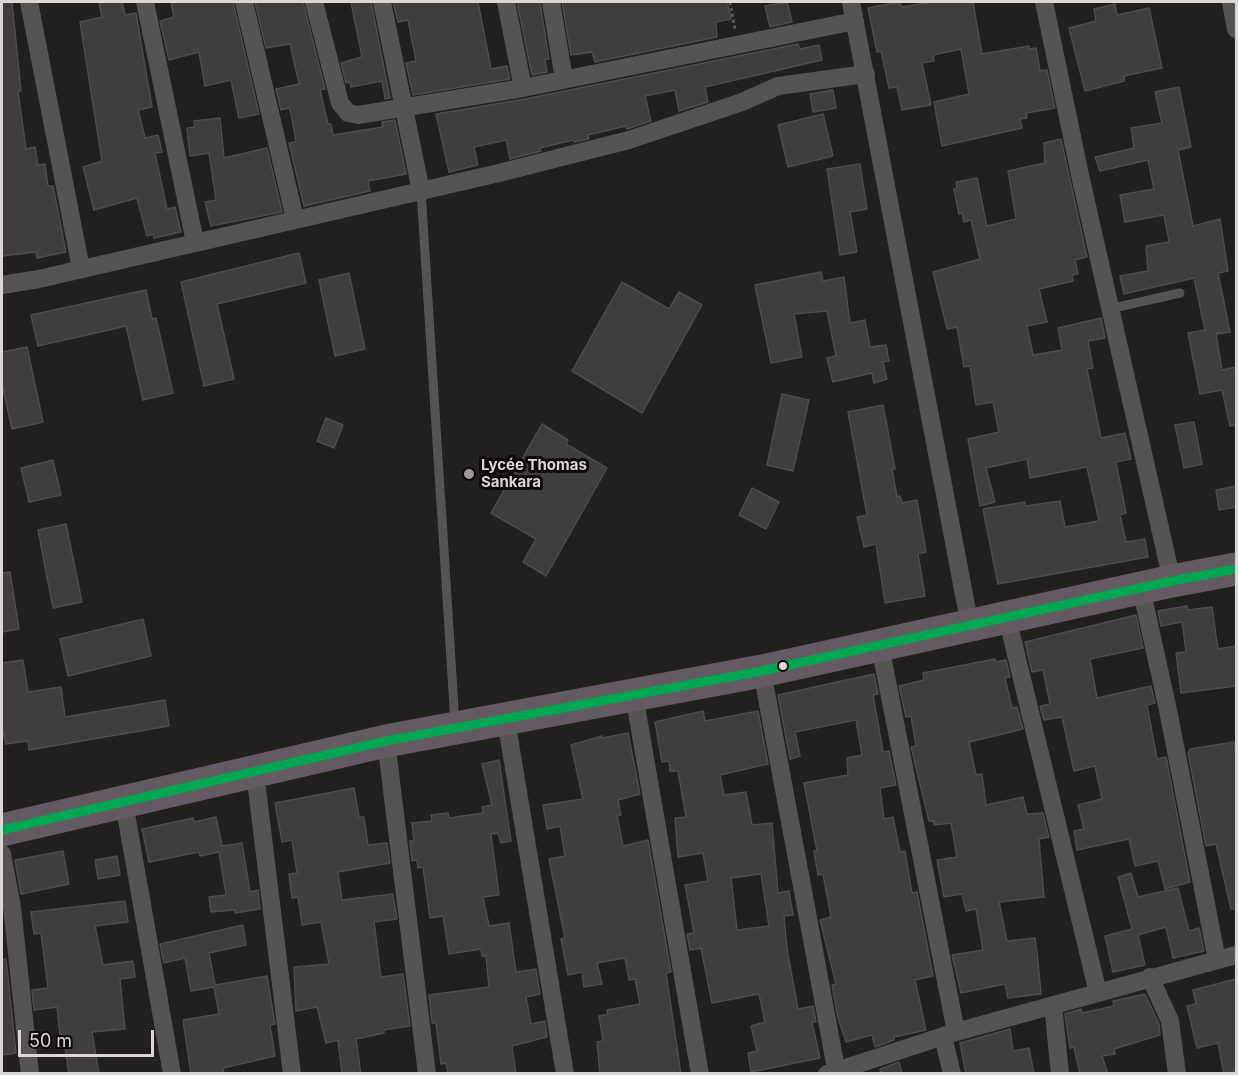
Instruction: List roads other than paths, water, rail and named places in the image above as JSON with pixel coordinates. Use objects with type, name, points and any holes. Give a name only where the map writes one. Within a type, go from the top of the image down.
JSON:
[{"type":"highway","points":[[2,830],[386,741],[762,671],[1156,584],[1236,569]]},
{"type":"street","points":[[29,2],[81,269]]},
{"type":"street","points":[[145,2],[195,242]]},
{"type":"street","points":[[244,2],[295,219]]},
{"type":"street","points":[[314,2],[340,103],[348,112],[358,115],[523,88],[855,21]]},
{"type":"street","points":[[382,2],[421,191]]},
{"type":"street","points":[[506,2],[523,88]]},
{"type":"street","points":[[551,2],[564,79]]},
{"type":"street","points":[[851,2],[970,626]]},
{"type":"street","points":[[1044,2],[1109,309],[1156,584],[1168,710],[1217,960]]},
{"type":"street","points":[[1231,2],[1236,29]]},
{"type":"street","points":[[2,285],[421,191],[629,140],[742,102],[777,86],[866,74]]},
{"type":"street","points":[[1007,617],[1098,993]]},
{"type":"street","points":[[880,646],[949,1034],[952,1074]]},
{"type":"street","points":[[762,671],[833,1073],[949,1034],[1236,955]]},
{"type":"street","points":[[634,695],[700,1074]]},
{"type":"street","points":[[506,720],[565,1074]]},
{"type":"street","points":[[386,741],[427,1074]]},
{"type":"street","points":[[255,773],[292,1074]]},
{"type":"street","points":[[124,803],[172,1074]]},
{"type":"street","points":[[2,854],[12,907],[30,1074]]},
{"type":"street","points":[[1150,977],[1170,1021],[1177,1074]]},
{"type":"street","points":[[1053,1005],[1060,1074]]},
{"type":"lane","points":[[421,191],[455,729]]},
{"type":"lane","points":[[1109,309],[1180,293]]},
{"type":"place","name":"Lycée Thomas Sankara","points":[[469,474]]}]
